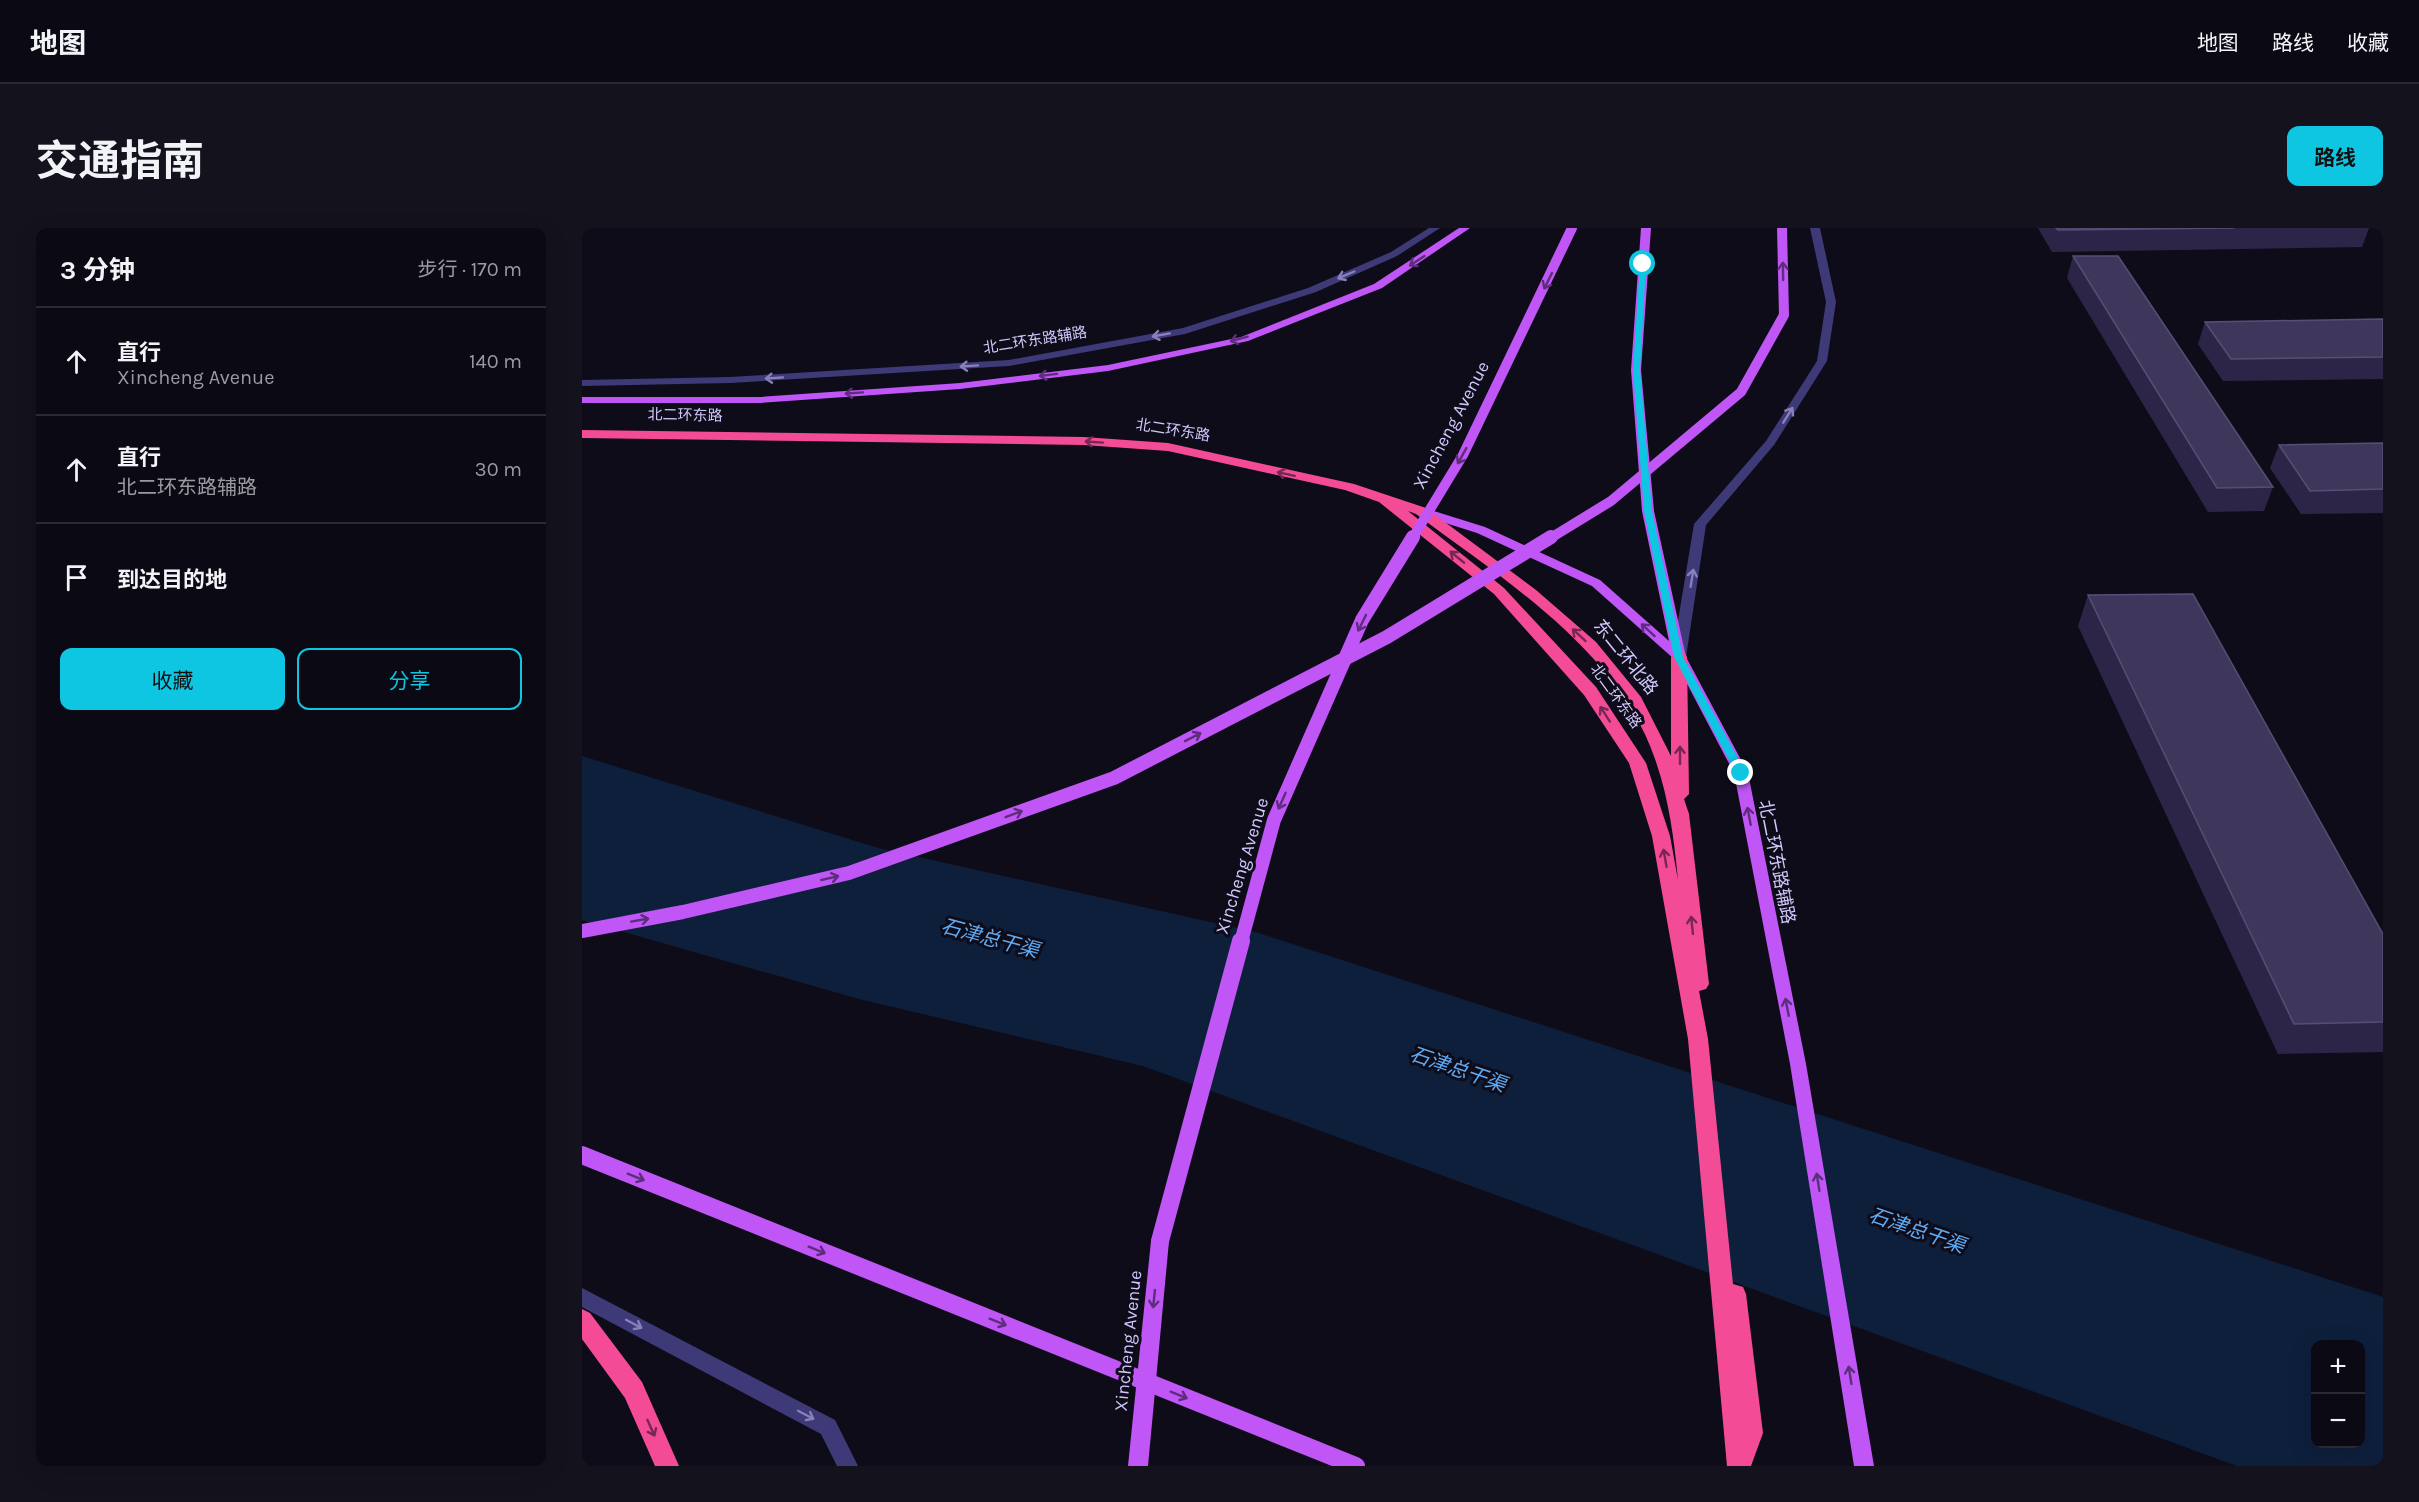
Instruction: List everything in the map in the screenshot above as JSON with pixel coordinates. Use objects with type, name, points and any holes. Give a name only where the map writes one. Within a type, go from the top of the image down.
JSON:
[{"type":"highway","name":"北二环东路","points":[[582,434],[1084,441],[1168,447],[1349,488],[1384,499],[1499,591],[1590,691],[1637,763],[1661,836],[1702,1043]]},
{"type":"highway","name":"东二环北路","points":[[1384,499],[1421,511],[1531,593],[1590,645],[1635,701],[1663,757],[1680,814],[1702,1043]]},
{"type":"highway","points":[[1679,657],[1680,814]]},
{"type":"highway","points":[[1702,1043],[1751,1432],[1739,1466]]},
{"type":"highway","points":[[582,1320],[634,1390],[667,1466]]},
{"type":"main road","points":[[582,400],[760,400],[960,386],[1108,368],[1255,334],[1378,286],[1465,228]]},
{"type":"main road","name":"Xincheng Avenue","points":[[1137,1466],[1160,1241],[1274,820],[1362,620],[1463,455],[1572,228]]},
{"type":"main road","points":[[1646,228],[1636,370],[1648,511],[1679,657]]},
{"type":"main road","points":[[582,931],[683,912],[849,873],[1114,778],[1386,637],[1611,501],[1741,392],[1784,315],[1782,228]]},
{"type":"main road","name":"北二环东路辅路","points":[[1421,511],[1481,530],[1596,583],[1679,657],[1741,773],[1798,1064],[1864,1466]]},
{"type":"main road","points":[[582,1155],[1356,1466]]},
{"type":"street","name":"北二环东路辅路","points":[[582,383],[730,380],[1009,363],[1195,327],[1312,290],[1394,254],[1435,228]]},
{"type":"street","points":[[1679,657],[1700,524],[1770,443],[1822,361],[1831,302],[1815,228]]},
{"type":"street","points":[[582,1297],[828,1427],[848,1466]]},
{"type":"water","name":"石津总干渠","points":[[582,756],[878,848],[1255,932],[2383,1297],[2383,1466],[2237,1466],[1143,1066],[859,999],[582,920]]},
{"type":"building","points":[[2056,228],[2234,228],[2058,230]]},
{"type":"building","points":[[2073,256],[2118,256],[2273,487],[2217,488]]},
{"type":"building","points":[[2383,319],[2383,357],[2231,359],[2205,322]]},
{"type":"building","points":[[2383,443],[2383,489],[2310,491],[2279,445]]},
{"type":"building","points":[[2193,594],[2383,934],[2383,1022],[2294,1024],[2088,595]]},
{"type":"route","points":[[1643,264],[1636,370],[1648,511],[1679,657],[1741,773]]}]
